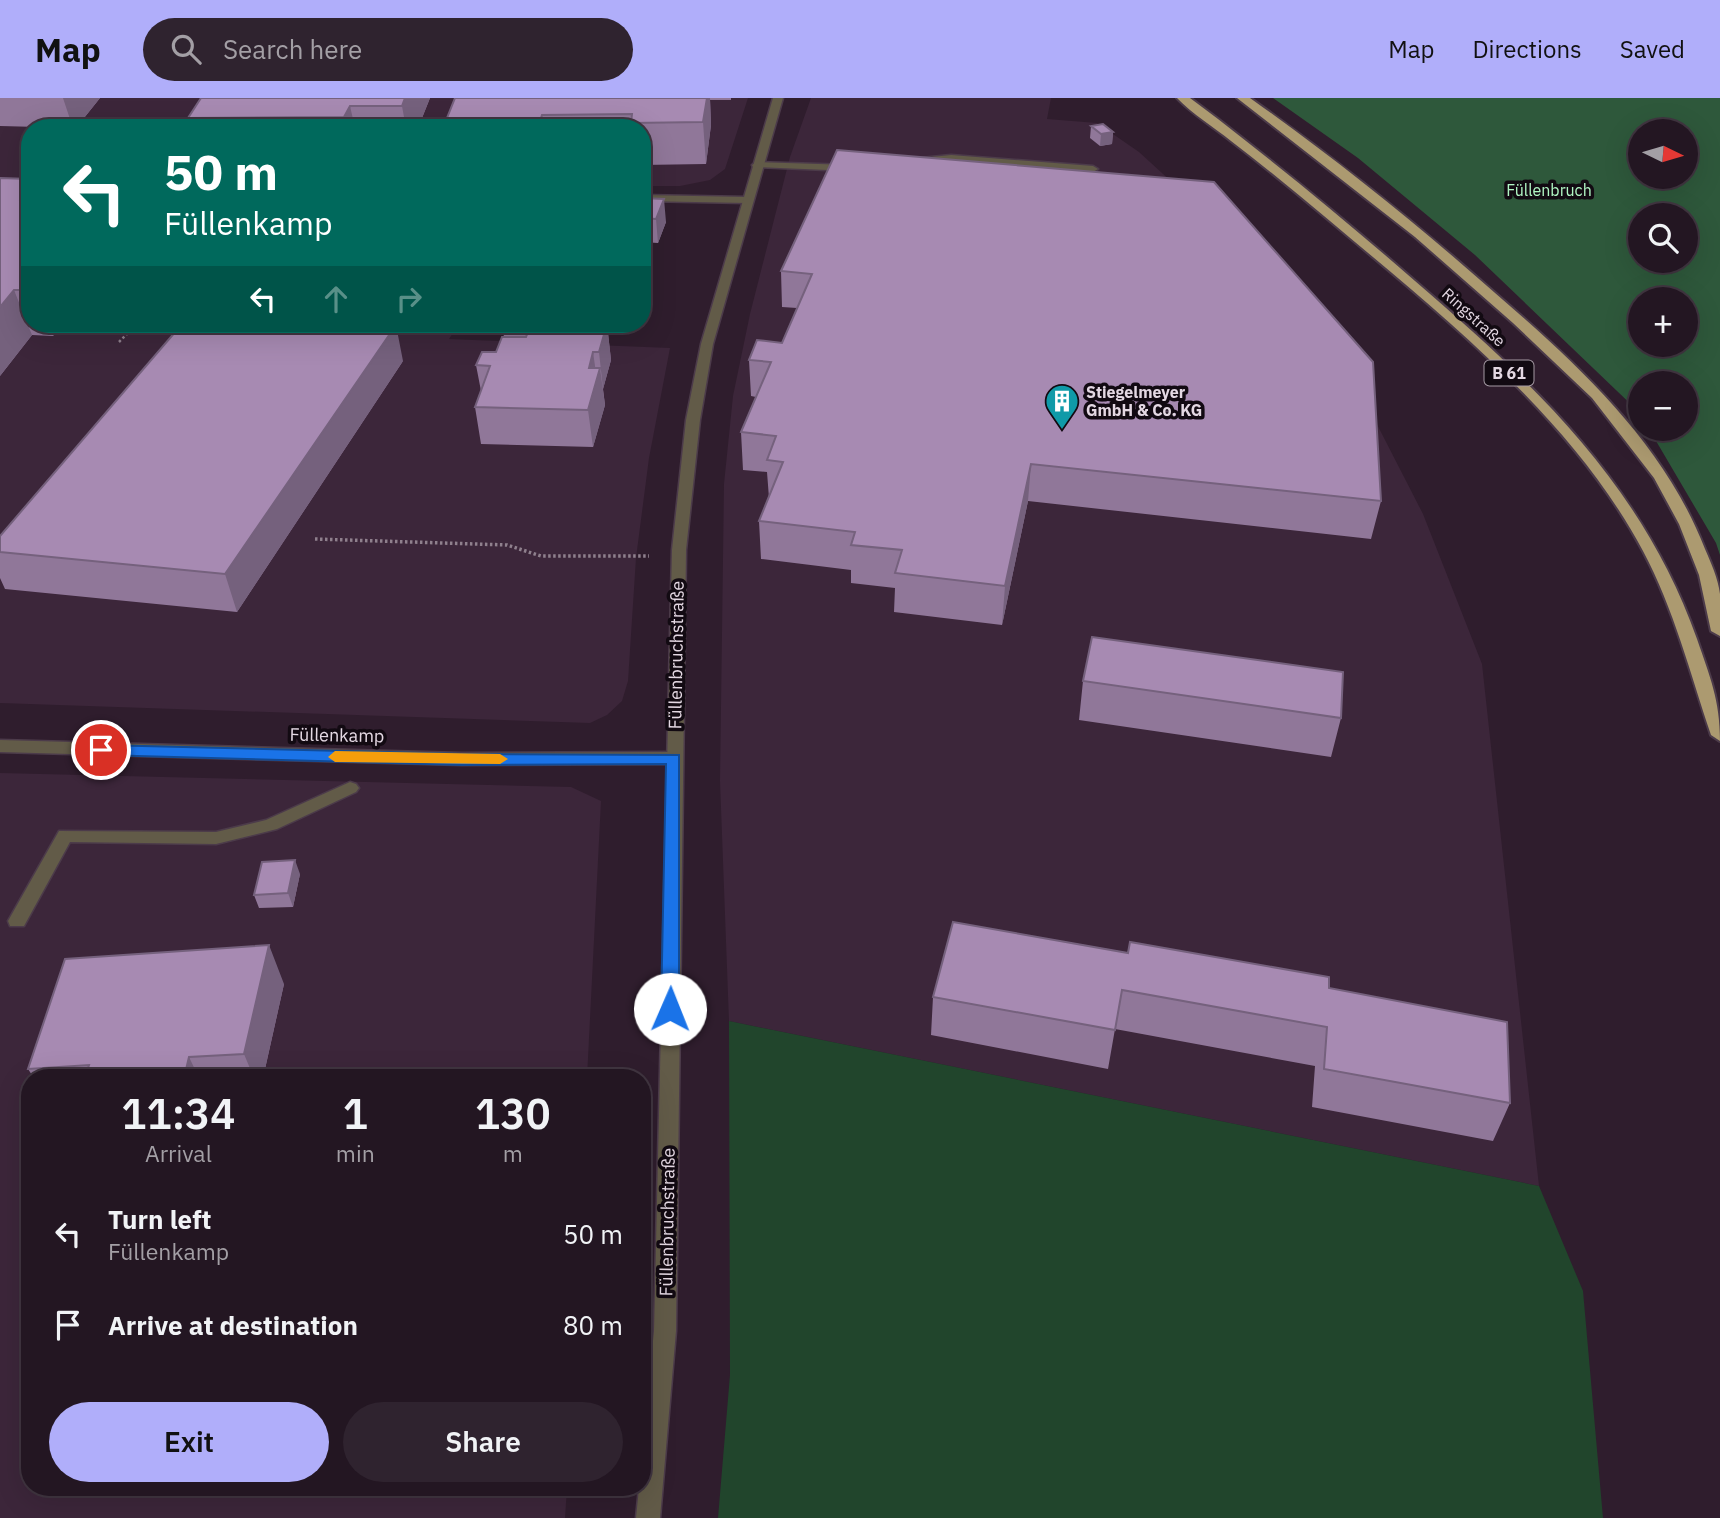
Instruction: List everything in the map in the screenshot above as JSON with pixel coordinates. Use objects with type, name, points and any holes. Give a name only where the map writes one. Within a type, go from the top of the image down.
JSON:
[{"type":"highway","name":"Ringstraße","points":[[1184,98],[1300,187],[1468,335],[1552,414],[1639,529],[1676,606],[1720,735]]},
{"type":"highway","name":"Ringstraße","points":[[1243,98],[1339,169],[1422,236],[1588,384],[1636,437],[1673,494],[1695,535],[1714,596],[1720,631]]},
{"type":"street","name":"Füllenbruchstraße","points":[[651,1485],[665,1331],[678,550],[693,420],[707,344],[778,98]]},
{"type":"street","points":[[913,162],[951,158],[1093,169]]},
{"type":"street","points":[[757,165],[837,169],[862,167]]},
{"type":"street","points":[[651,198],[747,200]]},
{"type":"street","name":"Füllenkamp","points":[[0,746],[449,759],[673,758]]},
{"type":"street","points":[[17,921],[65,836],[216,838],[271,825],[349,788]]},
{"type":"street","name":"Füllenbruchstraße","points":[[648,1518],[650,1496]]},
{"type":"path","points":[[119,342],[128,333]]},
{"type":"path","points":[[316,539],[507,545],[541,555],[555,556],[636,558],[678,550]]},
{"type":"shaded area","points":[[0,98],[748,98],[725,169],[710,180],[680,186],[651,186],[651,119],[21,119],[21,333],[453,333],[449,339],[670,348],[649,458],[636,558],[628,681],[622,701],[607,715],[590,723],[0,703]]},
{"type":"shaded area","points":[[811,98],[1051,98],[1047,119],[1097,123],[1139,152],[1209,216],[1364,399],[1423,514],[1482,664],[1539,1186],[729,1021],[720,781],[724,484],[733,396],[750,314],[790,157]]},
{"type":"shaded area","points":[[0,773],[571,787],[601,801],[587,1069],[21,1069],[21,1496],[566,1496],[565,1518],[0,1518]]},
{"type":"green space","name":"Füllenbruch","points":[[1273,98],[1720,98],[1720,555],[1716,543],[1656,441],[1698,441],[1698,371],[1628,371],[1628,402],[1475,255],[1358,158]]},
{"type":"green space","points":[[729,1021],[1539,1186],[1583,1291],[1603,1518],[718,1518],[730,1375]]},
{"type":"building","points":[[201,98],[405,98],[402,106],[350,106],[344,117],[188,118]]},
{"type":"building","points":[[455,98],[707,98],[703,122],[651,123],[651,119],[631,119],[632,114],[542,115],[541,119],[447,119]]},
{"type":"building","points":[[1103,124],[1113,132],[1101,134],[1091,126]]},
{"type":"building","name":"Stiegelmeyer GmbH & Co. KG","points":[[837,150],[1214,182],[1373,362],[1381,501],[1031,464],[1005,586],[895,573],[902,550],[851,545],[855,532],[759,521],[783,462],[767,460],[776,436],[741,432],[771,362],[749,360],[757,340],[782,343],[812,274],[781,271]]},
{"type":"building","points":[[0,178],[21,179],[21,290],[14,290],[0,307]]},
{"type":"building","points":[[651,198],[664,199],[656,219],[651,219]]},
{"type":"building","points":[[174,333],[391,333],[225,574],[0,552],[0,536]]},
{"type":"building","points":[[528,333],[604,333],[599,352],[593,352],[589,368],[600,368],[588,410],[475,407],[490,366],[476,365],[482,352],[496,352],[502,337],[526,337]]},
{"type":"building","points":[[1092,637],[1343,672],[1341,718],[1083,681]]},
{"type":"building","points":[[295,860],[288,893],[254,895],[262,862]]},
{"type":"building","points":[[953,922],[1128,953],[1130,942],[1329,977],[1329,988],[1507,1022],[1510,1103],[1324,1069],[1327,1027],[1122,990],[1115,1030],[933,997]]},
{"type":"building","points":[[269,945],[244,1054],[189,1057],[186,1069],[88,1069],[89,1065],[28,1069],[65,959]]},
{"type":"slow traffic","points":[[335,757],[500,759]]},
{"type":"place","name":"Stiegelmeyer GmbH & Co. KG","points":[[1062,431]]},
{"type":"route","points":[[101,750],[462,759],[673,758],[670,1009]]}]
